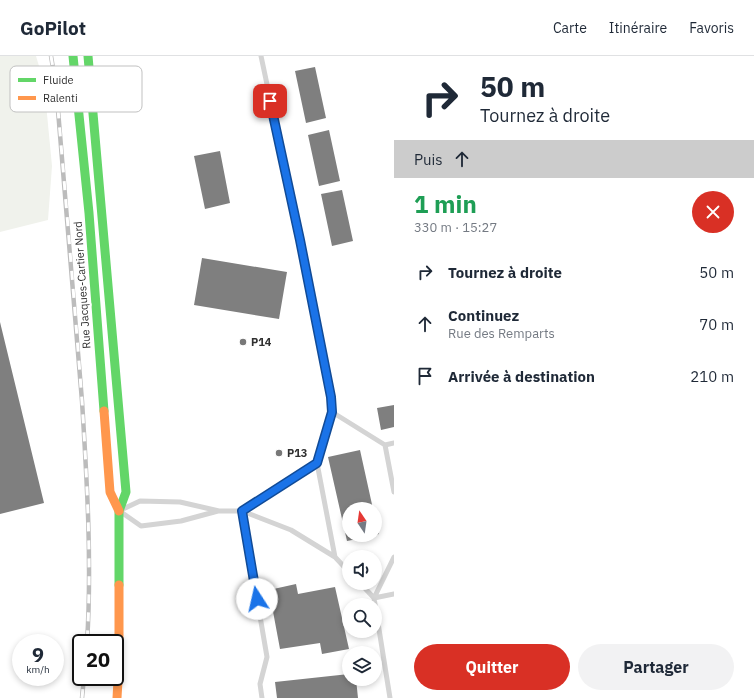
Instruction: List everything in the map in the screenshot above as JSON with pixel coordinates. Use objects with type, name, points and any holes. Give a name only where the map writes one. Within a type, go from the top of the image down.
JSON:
[{"type":"street","name":"Rue Jacques-Cartier Nord","points":[[73,56],[74,66]]},
{"type":"street","name":"Rue Jacques-Cartier Nord","points":[[88,56],[89,66]]},
{"type":"street","name":"Rue Jacques-Cartier Nord","points":[[78,112],[88,213],[110,492],[119,511]]},
{"type":"street","name":"Rue Jacques-Cartier Nord","points":[[93,112],[126,492],[119,511],[119,663],[117,698]]},
{"type":"lane","points":[[261,56],[331,397],[332,412],[326,437],[317,463],[335,558]]},
{"type":"lane","points":[[332,412],[385,445],[394,443]]},
{"type":"lane","points":[[385,445],[394,492]]},
{"type":"lane","points":[[242,511],[317,463]]},
{"type":"lane","points":[[119,511],[140,501],[180,502],[219,511],[242,511],[291,530],[335,558],[342,565]]},
{"type":"lane","points":[[119,511],[142,526],[181,521],[219,511]]},
{"type":"lane","points":[[242,511],[267,657],[260,684],[262,698]]},
{"type":"lane","points":[[374,598],[394,557]]},
{"type":"lane","points":[[367,590],[374,598]]},
{"type":"lane","points":[[374,598],[394,594]]},
{"type":"lane","points":[[380,638],[390,698]]},
{"type":"shaded area","points":[[0,56],[36,56],[39,66],[10,66],[10,112],[47,112],[52,166],[48,220],[0,232]]},
{"type":"building","points":[[315,67],[326,118],[306,123],[295,71]]},
{"type":"building","points":[[329,130],[340,181],[319,186],[308,135]]},
{"type":"building","points":[[220,151],[230,203],[205,209],[194,156]]},
{"type":"building","points":[[342,190],[353,241],[332,246],[321,194]]},
{"type":"building","points":[[202,258],[287,272],[279,319],[194,305]]},
{"type":"building","points":[[0,322],[44,503],[0,514]]},
{"type":"building","points":[[394,405],[394,427],[381,430],[377,408]]},
{"type":"building","points":[[360,450],[371,502],[342,502],[342,519],[328,457]]},
{"type":"building","points":[[296,584],[298,594],[335,587],[342,618],[342,638],[347,638],[348,646],[342,646],[342,650],[322,654],[320,643],[280,649],[269,590]]},
{"type":"building","points":[[342,675],[342,686],[357,686],[358,698],[277,698],[275,682]]},
{"type":"railway","points":[[51,56],[53,66]]},
{"type":"railway","points":[[58,112],[84,431],[89,552],[87,634]]},
{"type":"railway","points":[[82,698],[83,686]]},
{"type":"traffic: fast","points":[[73,56],[74,66]]},
{"type":"traffic: fast","points":[[88,56],[89,66]]},
{"type":"traffic: fast","points":[[79,112],[89,213],[104,411]]},
{"type":"traffic: fast","points":[[93,112],[126,492],[119,511],[119,585]]},
{"type":"traffic: slow","points":[[104,411],[110,492],[119,511]]},
{"type":"traffic: slow","points":[[117,698],[119,663],[119,585]]},
{"type":"place","name":"P14","points":[[243,342]]},
{"type":"place","name":"P13","points":[[279,453]]},
{"type":"route","points":[[257,599],[242,511],[317,463],[326,437],[332,412],[331,397],[300,240],[270,101]]}]
